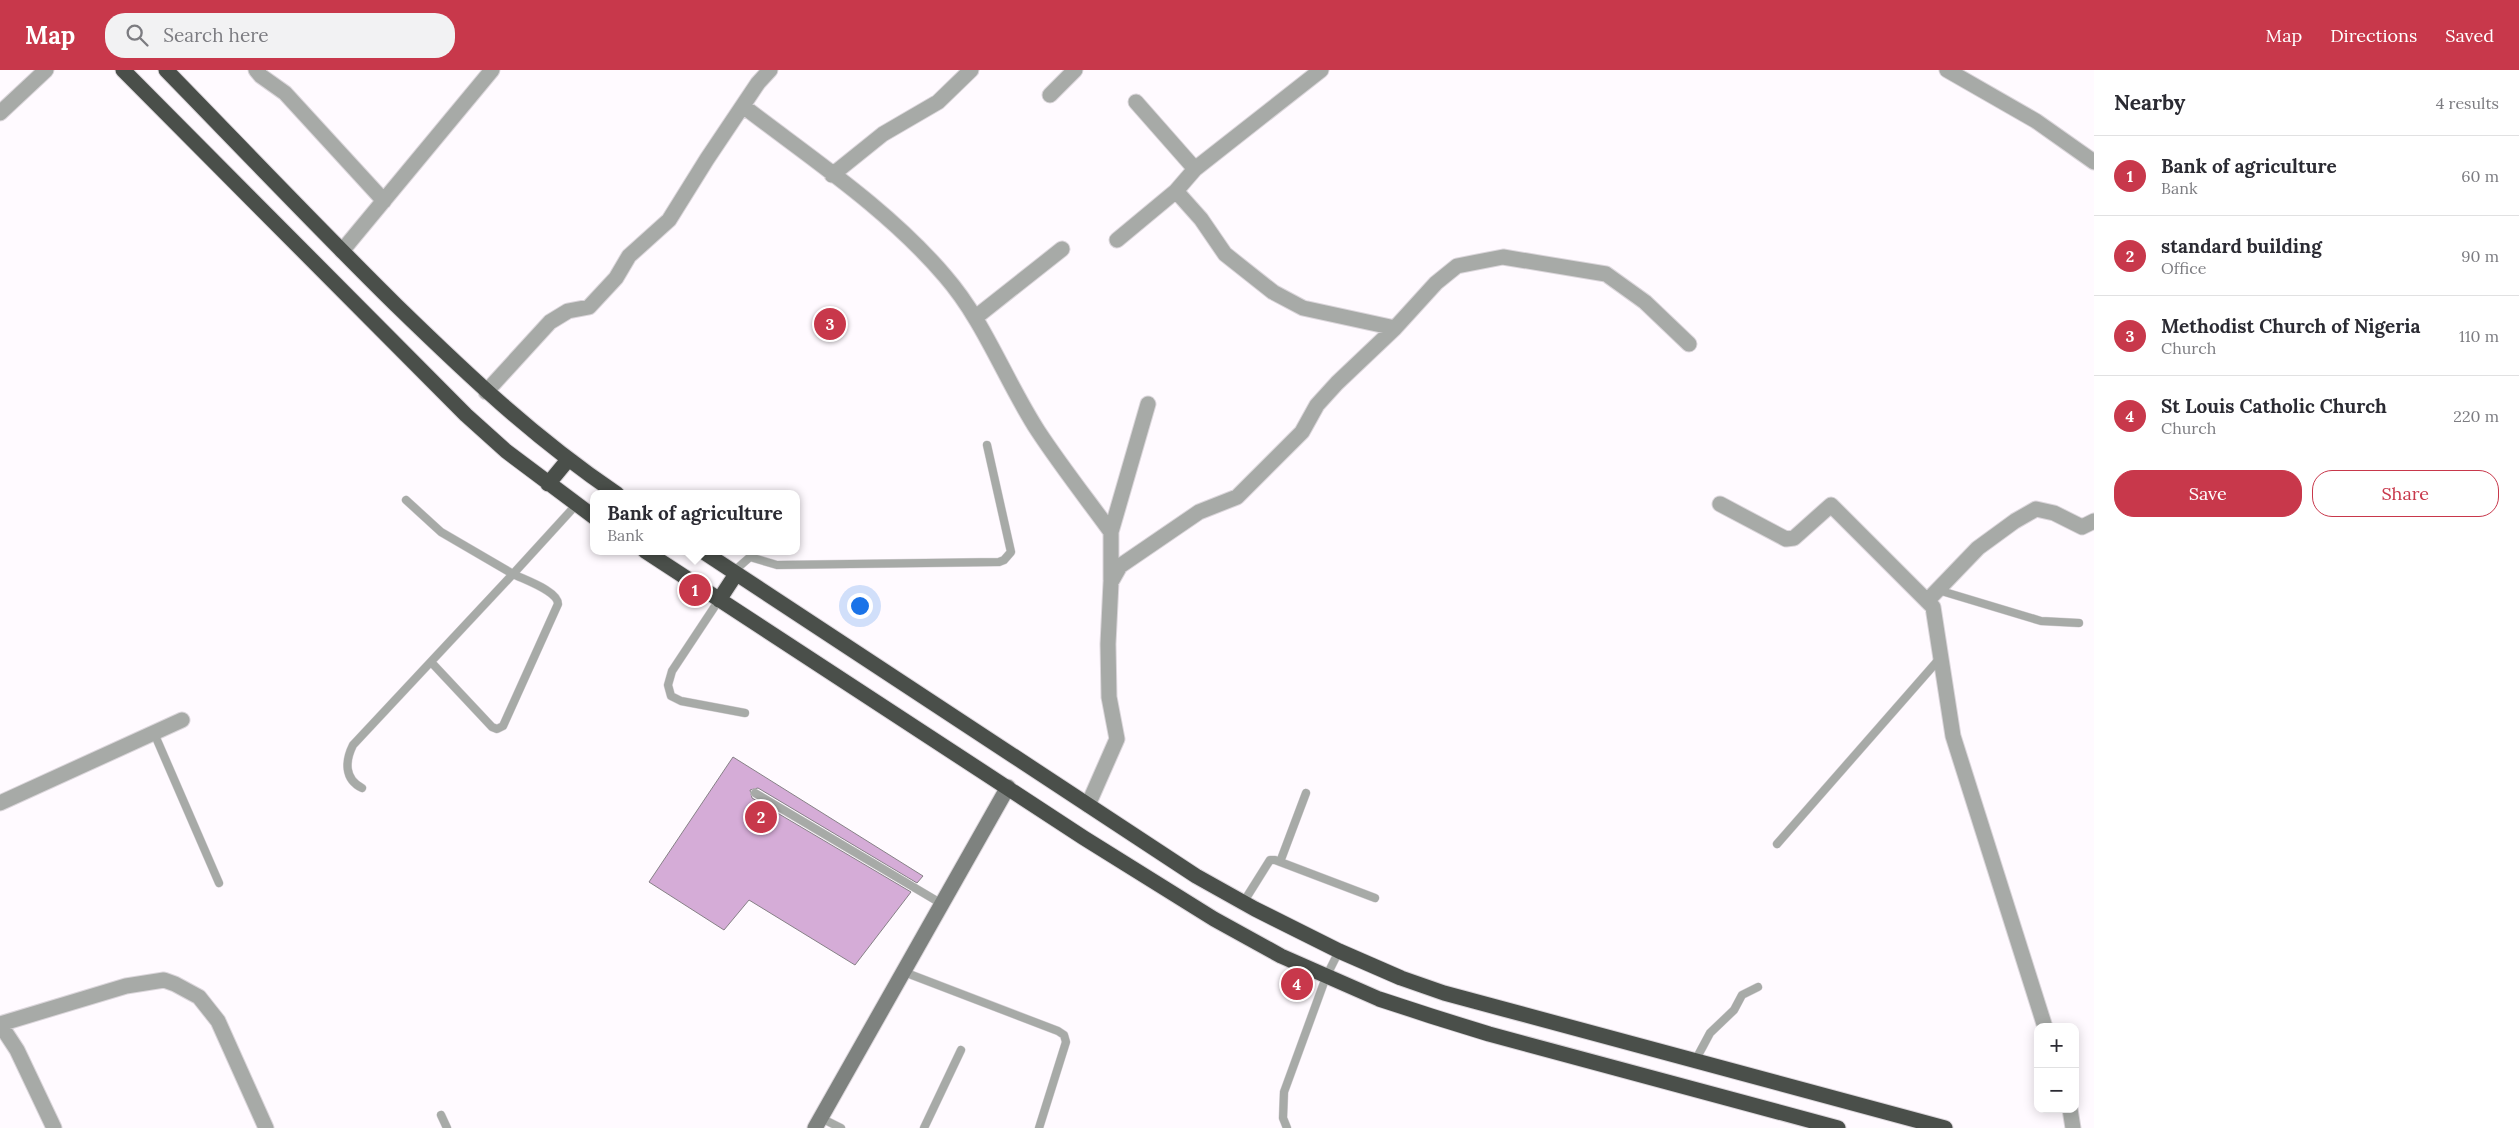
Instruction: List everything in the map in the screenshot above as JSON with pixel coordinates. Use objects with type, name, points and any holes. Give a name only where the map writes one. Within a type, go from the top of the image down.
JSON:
[{"type":"highway","points":[[123,70],[430,381],[506,451],[590,514]]},
{"type":"highway","points":[[166,70],[342,251],[486,392],[568,461],[611,490]]},
{"type":"highway","points":[[548,484],[568,461]]},
{"type":"highway","points":[[651,555],[1084,838],[1214,919],[1326,977],[1378,999],[1489,1034],[1838,1128]]},
{"type":"highway","points":[[708,555],[1196,876],[1243,903],[1339,951],[1401,978],[1444,993],[1946,1128]]},
{"type":"highway","points":[[719,600],[735,573]]},
{"type":"street","points":[[0,113],[46,70]]},
{"type":"street","points":[[256,70],[261,76],[285,93],[384,202]]},
{"type":"street","points":[[342,251],[492,70]]},
{"type":"street","points":[[486,392],[550,322],[568,311],[589,307],[616,278],[629,256],[669,220],[743,106],[755,76],[770,70]]},
{"type":"street","points":[[832,175],[883,134],[938,102],[971,70]]},
{"type":"street","points":[[1050,95],[1075,70]]},
{"type":"street","points":[[1117,240],[1176,191],[1195,170],[1321,70]]},
{"type":"street","points":[[1947,70],[2036,121],[2094,162]]},
{"type":"street","points":[[1136,102],[1195,170]]},
{"type":"street","points":[[743,106],[890,220],[945,276],[976,317],[1038,431],[1111,532]]},
{"type":"street","points":[[1176,191],[1201,219],[1225,254],[1273,292],[1303,308],[1394,328]]},
{"type":"street","points":[[976,317],[1062,248]]},
{"type":"street","points":[[1111,582],[1120,566],[1199,512],[1237,497],[1302,432],[1317,405],[1394,328],[1436,282],[1457,266],[1504,256],[1606,274],[1645,302],[1689,344]]},
{"type":"street","points":[[1088,805],[1117,739],[1109,697],[1108,644],[1111,532],[1148,404]]},
{"type":"street","points":[[1720,504],[1786,539],[1794,538],[1831,505],[1933,607],[1953,736],[2044,1023]]},
{"type":"street","points":[[1927,601],[1978,548],[2036,509],[2054,514],[2082,527],[2094,521]]},
{"type":"street","points":[[0,803],[182,720]]},
{"type":"street","points":[[818,1123],[1008,787]]},
{"type":"street","points":[[54,1128],[17,1050],[0,1024],[126,986],[164,980],[189,990],[209,1007],[218,1021],[266,1128]]},
{"type":"street","points":[[2071,1113],[2073,1128]]},
{"type":"lane","points":[[735,573],[750,557],[777,565],[999,562],[1004,560],[1011,552],[987,444]]},
{"type":"lane","points":[[406,500],[441,532],[513,574],[554,593],[558,600],[558,604],[503,726],[497,729],[492,727],[431,662]]},
{"type":"lane","points":[[362,788],[350,780],[348,773],[348,759],[353,745],[576,505]]},
{"type":"lane","points":[[1938,590],[2041,621],[2079,623]]},
{"type":"lane","points":[[719,600],[672,671],[668,685],[671,696],[680,701],[745,713]]},
{"type":"lane","points":[[1777,844],[1941,657]]},
{"type":"lane","points":[[154,733],[219,883]]},
{"type":"lane","points":[[755,792],[942,904]]},
{"type":"lane","points":[[1280,862],[1306,792]]},
{"type":"lane","points":[[1243,903],[1270,860],[1280,862],[1375,898]]},
{"type":"lane","points":[[1288,1128],[1283,1118],[1284,1092],[1326,977],[1339,951]]},
{"type":"lane","points":[[904,972],[1058,1030],[1064,1035],[1066,1042],[1039,1128]]},
{"type":"lane","points":[[1695,1061],[1710,1033],[1734,1010],[1742,995],[1758,987]]},
{"type":"lane","points":[[924,1128],[961,1050]]},
{"type":"lane","points":[[441,1115],[447,1128]]},
{"type":"lane","points":[[818,1123],[842,1128]]},
{"type":"building","points":[[733,757],[923,876],[917,883],[758,788],[750,790],[752,798],[911,892],[855,965],[749,900],[724,930],[649,882]]},
{"type":"place","name":"Methodist Church of Nigeria","points":[[830,324]]},
{"type":"place","name":"Bank of agriculture","points":[[695,590]]},
{"type":"place","name":"standard building","points":[[761,817]]},
{"type":"place","name":"St Louis Catholic Church","points":[[1297,984]]}]
